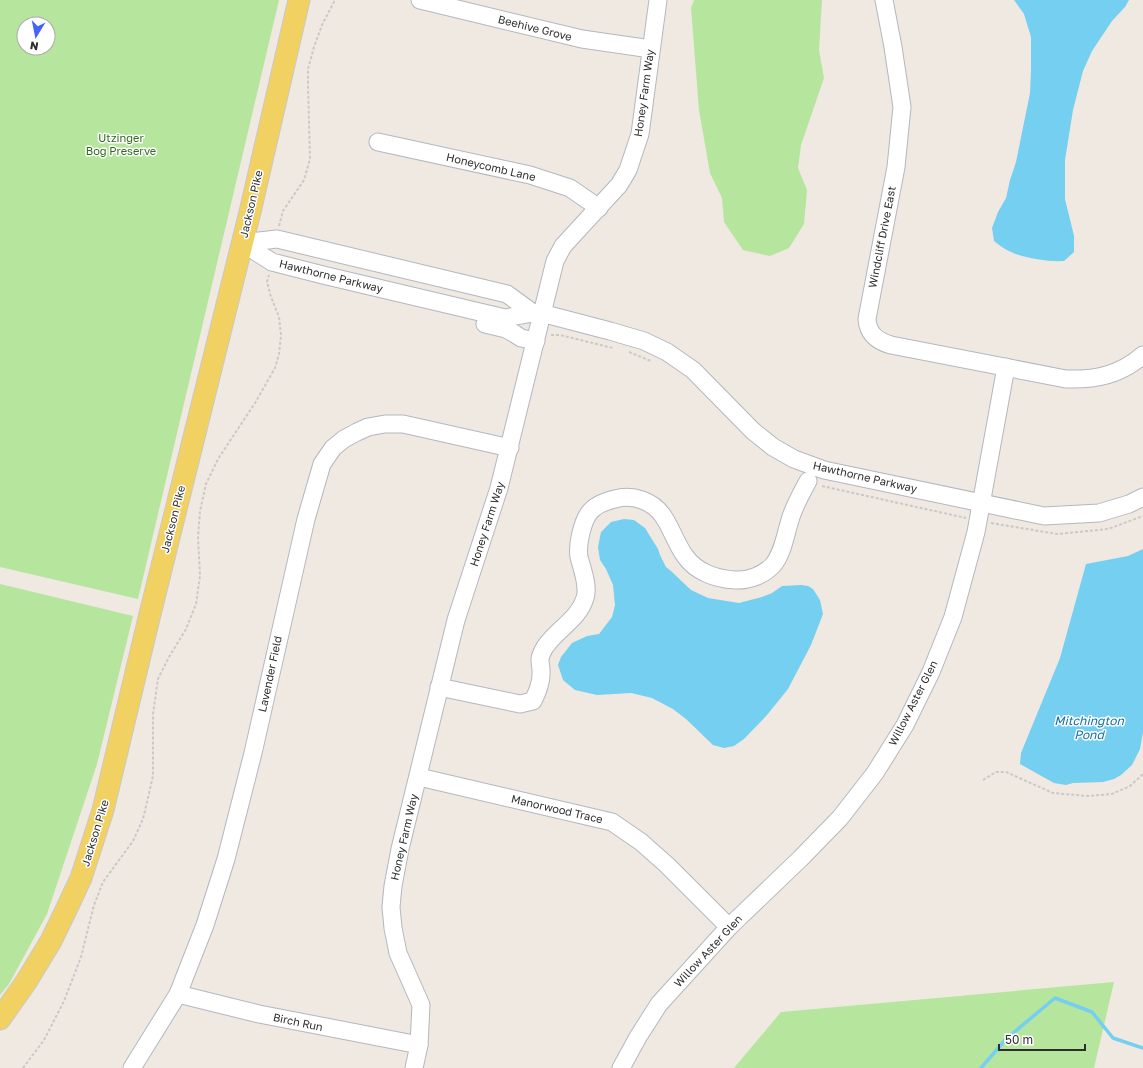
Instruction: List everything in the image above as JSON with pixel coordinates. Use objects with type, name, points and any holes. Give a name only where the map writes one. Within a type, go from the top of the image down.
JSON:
[{"type":"main road","name":"Jackson Pike","points":[[0,1019],[26,982],[51,941],[81,878],[97,832],[242,243],[299,0]]},
{"type":"street","name":"Beehive Grove","points":[[420,0],[582,39],[651,49]]},
{"type":"street","name":"Honey Farm Way","points":[[414,1068],[418,1045],[421,1004],[398,953],[393,928],[391,907],[397,864],[456,620],[499,488],[510,448],[536,341],[537,313],[555,261],[563,246],[619,185],[628,170],[640,134],[658,0]]},
{"type":"street","name":"Windcliff Drive East","points":[[884,0],[902,107],[896,167],[868,310],[867,326],[876,339],[883,342],[1006,367]]},
{"type":"street","name":"Honeycomb Lane","points":[[378,142],[530,175],[570,188],[598,208]]},
{"type":"street","name":"Hawthorne Parkway","points":[[242,243],[276,239],[507,294],[537,313],[644,341],[668,352],[693,370],[753,431],[773,447],[794,459],[824,470],[1044,516],[1099,513],[1129,504],[1143,497]]},
{"type":"street","name":"Hawthorne Parkway","points":[[242,243],[272,262],[323,275],[505,318],[537,313]]},
{"type":"street","points":[[271,271],[280,275],[506,329],[521,338],[536,341]]},
{"type":"street","points":[[1006,367],[1066,379],[1091,379],[1127,367],[1143,355]]},
{"type":"street","name":"Willow Aster Glen","points":[[621,1068],[638,1037],[660,1004],[729,927],[800,859],[840,818],[874,773],[901,731],[931,672],[953,617],[976,532],[1006,367]]},
{"type":"street","name":"Lavender Field","points":[[132,1068],[178,994],[205,925],[226,859],[253,753],[306,519],[322,464],[333,448],[344,438],[368,427],[384,424],[403,424],[510,448]]},
{"type":"street","points":[[439,687],[520,704],[533,701],[538,692],[541,675],[539,660],[545,647],[557,632],[576,616],[586,597],[585,574],[579,555],[581,533],[589,513],[603,502],[620,498],[639,498],[654,506],[664,516],[673,537],[685,557],[703,572],[722,580],[742,580],[760,574],[773,564],[783,546],[792,513],[808,481]]},
{"type":"street","name":"Manorwood Trace","points":[[419,777],[612,822],[641,842],[667,865],[729,927]]},
{"type":"street","name":"Birch Run","points":[[178,994],[266,1016],[418,1045]]},
{"type":"path","points":[[276,239],[283,211],[304,180],[310,159],[308,69],[322,25],[335,0]]},
{"type":"path","points":[[24,1068],[44,1040],[64,1001],[81,957],[94,905],[103,882],[134,841],[143,819],[153,776],[153,714],[158,679],[168,657],[186,629],[196,604],[200,576],[198,537],[200,510],[206,484],[218,459],[255,403],[275,368],[279,354],[279,317],[267,282],[271,271]]},
{"type":"path","points":[[536,341],[549,343],[551,335],[560,335],[618,349]]},
{"type":"path","points":[[625,351],[654,362]]},
{"type":"path","points":[[808,481],[814,484],[935,512],[1057,534],[1108,529],[1143,516]]},
{"type":"path","points":[[983,780],[996,772],[1006,772],[1053,793],[1088,796],[1112,794],[1130,786],[1143,774]]},
{"type":"green space","name":"Utzinger Bog Preserve","points":[[0,0],[279,0],[138,599],[0,567]]},
{"type":"green space","points":[[694,0],[822,0],[819,50],[824,78],[801,145],[798,168],[807,190],[804,224],[789,248],[770,256],[743,250],[724,222],[722,198],[710,173],[699,110],[691,8]]},
{"type":"green space","points":[[0,584],[133,616],[97,764],[47,914],[9,984],[0,995]]},
{"type":"green space","points":[[1114,982],[1094,1068],[734,1068],[781,1012]]},
{"type":"water","points":[[1014,0],[1129,0],[1125,7],[1112,21],[1092,51],[1083,71],[1073,110],[1065,160],[1065,199],[1074,236],[1074,252],[1064,261],[1043,260],[1013,253],[994,241],[992,228],[998,212],[1006,198],[1016,162],[1030,93],[1031,37],[1024,14]]},
{"type":"water","points":[[624,519],[634,520],[645,528],[658,549],[666,567],[691,590],[708,598],[739,603],[762,597],[772,593],[782,586],[801,585],[808,586],[813,589],[820,600],[823,614],[811,645],[788,689],[767,715],[744,739],[734,746],[724,748],[713,745],[686,719],[673,709],[652,698],[631,693],[597,695],[575,690],[563,680],[558,665],[561,657],[572,643],[587,636],[599,634],[612,617],[615,605],[613,585],[600,560],[598,547],[601,532],[611,522]]},
{"type":"water","name":"Mitchington Pond","points":[[1143,549],[1143,732],[1140,749],[1132,765],[1114,779],[1103,782],[1073,783],[1066,785],[1054,783],[1020,764],[1021,753],[1060,658],[1086,564],[1128,556]]},
{"type":"waterway","points":[[981,1068],[1006,1039],[1055,998],[1092,1012],[1113,1038],[1143,1048]]}]
